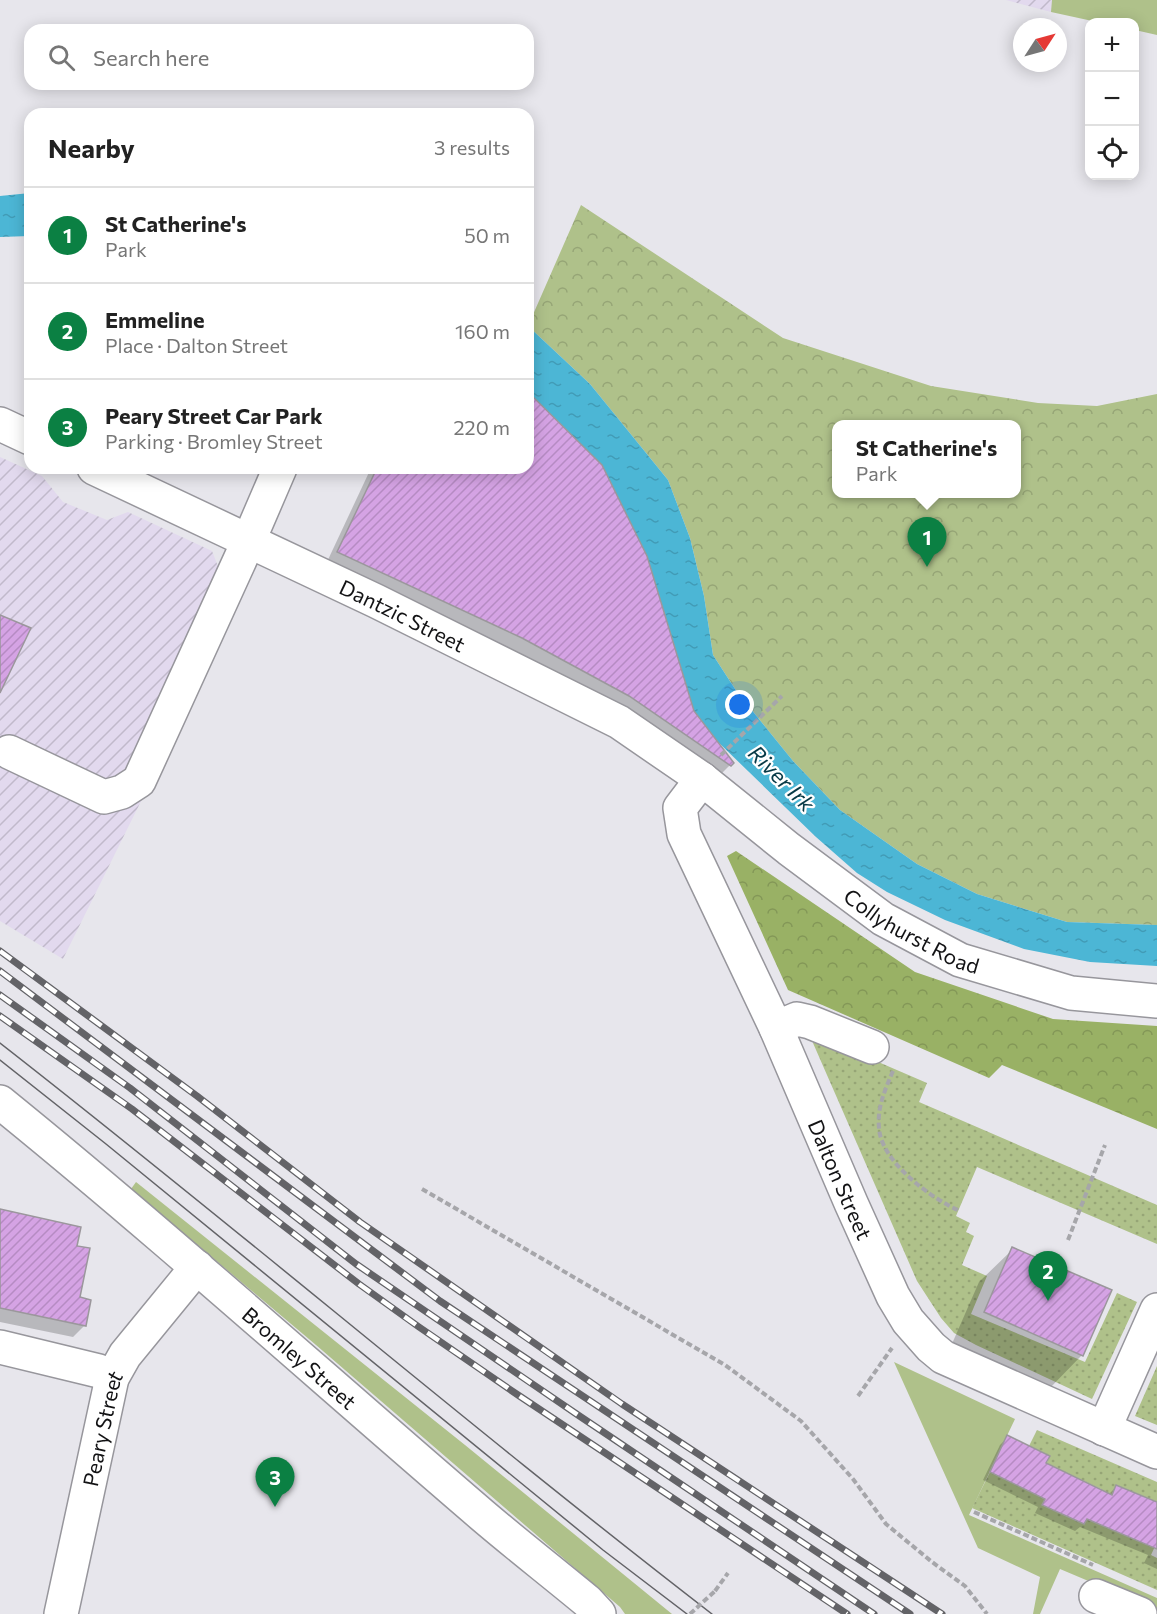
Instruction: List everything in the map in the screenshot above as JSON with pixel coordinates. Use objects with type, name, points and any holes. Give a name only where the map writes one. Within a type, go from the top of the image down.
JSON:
[{"type":"street","points":[[0,424],[24,435]]},
{"type":"street","name":"Dantzic Street","points":[[107,474],[376,601],[619,722],[702,779]]},
{"type":"street","points":[[9,753],[104,796],[122,792],[139,781],[277,474]]},
{"type":"street","name":"Collyhurst Road","points":[[702,779],[789,849],[883,919],[960,960],[1071,993],[1157,1001]]},
{"type":"street","name":"Dalton Street","points":[[702,779],[680,808],[684,834],[776,1028],[893,1296],[908,1321],[943,1357],[1157,1452]]},
{"type":"street","points":[[776,1028],[797,1019],[872,1047]]},
{"type":"street","name":"Bromley Street","points":[[0,1102],[73,1161],[483,1516],[587,1601],[599,1614]]},
{"type":"street","name":"Peary Street","points":[[61,1614],[112,1378],[125,1355],[197,1267]]},
{"type":"street","points":[[1104,1429],[1157,1310]]},
{"type":"street","points":[[0,1347],[99,1371],[112,1378]]},
{"type":"street","points":[[1100,1582],[1140,1614]]},
{"type":"path","points":[[724,752],[782,696]]},
{"type":"path","points":[[893,1071],[880,1102],[878,1130],[887,1153],[909,1179],[945,1205],[960,1211]]},
{"type":"path","points":[[1068,1240],[1105,1145]]},
{"type":"path","points":[[422,1189],[725,1365],[801,1421],[853,1479],[886,1524],[932,1562],[966,1586],[987,1614]]},
{"type":"path","points":[[858,1396],[908,1321]]},
{"type":"path","points":[[974,1512],[1100,1582]]},
{"type":"path","points":[[690,1614],[715,1591],[728,1573]]},
{"type":"shaded area","points":[[1006,0],[1061,0],[1051,12]]},
{"type":"shaded area","points":[[0,457],[24,468],[24,474],[42,476],[63,502],[107,520],[128,512],[212,551],[219,569],[192,698],[63,959],[0,921]]},
{"type":"green space","points":[[1052,0],[1157,0],[1157,35],[1139,31],[1139,18],[1085,19],[1051,12]]},
{"type":"green space","points":[[581,205],[783,338],[931,386],[1038,403],[1097,406],[1157,394],[1157,925],[1067,922],[977,894],[917,864],[840,810],[793,761],[737,692],[713,655],[704,596],[690,538],[668,480],[590,384],[534,332],[534,312]]},
{"type":"green space","points":[[736,851],[915,972],[1053,1019],[1157,1026],[1157,1129],[1002,1065],[989,1078],[788,990],[727,856]]},
{"type":"green space","points":[[818,1036],[927,1083],[919,1102],[1157,1205],[1157,1244],[977,1167],[956,1216],[970,1223],[966,1232],[974,1236],[962,1265],[987,1276],[971,1314],[1085,1362],[1117,1293],[1137,1302],[1092,1399],[976,1345],[954,1333],[941,1318],[917,1281],[813,1043]]},
{"type":"green space","points":[[136,1182],[672,1614],[625,1614],[620,1607],[316,1345],[131,1189]]},
{"type":"green space","points":[[894,1362],[1015,1419],[969,1515],[1157,1598],[1157,1610],[1060,1569],[1040,1614],[1033,1614],[1040,1577],[978,1548]]},
{"type":"green space","points":[[1157,1366],[1157,1425],[1135,1416]]},
{"type":"green space","points":[[1037,1430],[1157,1482],[1157,1502],[1116,1485],[1100,1523],[1157,1542],[1151,1555],[1157,1558],[1157,1590],[972,1508],[990,1472],[1033,1492],[1050,1456],[1029,1446]],"holes":[[[1058,1469],[1101,1489],[1084,1524],[1042,1505]]]},
{"type":"water","points":[[24,194],[24,236],[0,237],[0,196]]},
{"type":"water","name":"River Irk","points":[[534,332],[590,384],[668,480],[690,538],[704,596],[713,655],[737,692],[793,761],[840,810],[917,864],[977,894],[1067,922],[1157,925],[1157,966],[1090,962],[1024,949],[945,920],[887,892],[857,873],[816,837],[717,741],[694,711],[647,556],[602,465],[534,398]]},
{"type":"building","points":[[534,398],[602,465],[647,556],[694,711],[734,763],[731,766],[629,696],[522,638],[337,552],[374,474],[534,474]]},
{"type":"building","points":[[0,615],[31,628],[0,693]]},
{"type":"building","points":[[0,1209],[81,1227],[77,1246],[90,1248],[80,1297],[91,1300],[86,1326],[0,1308]]},
{"type":"building","points":[[1012,1247],[1112,1290],[1083,1356],[984,1312]]},
{"type":"building","points":[[1007,1435],[1050,1456],[1046,1463],[1112,1495],[1116,1485],[1157,1502],[1157,1549],[1087,1519],[1084,1524],[1042,1505],[1045,1499],[990,1472]]},
{"type":"tram line","points":[[0,1043],[179,1185],[533,1473],[712,1614]]},
{"type":"tram line","points":[[0,1060],[603,1550],[687,1614]]},
{"type":"railway","points":[[0,951],[197,1096],[360,1222],[622,1404],[942,1614]]},
{"type":"railway","points":[[0,971],[440,1301],[910,1614]]},
{"type":"railway","points":[[0,995],[130,1088],[356,1264],[874,1614]]},
{"type":"railway","points":[[0,1016],[132,1109],[359,1284],[419,1327],[847,1614]]},
{"type":"place","name":"St Catherine's","points":[[927,567]]},
{"type":"place","name":"Emmeline","points":[[1048,1301]]},
{"type":"place","name":"Peary Street Car Park","points":[[275,1507]]}]
